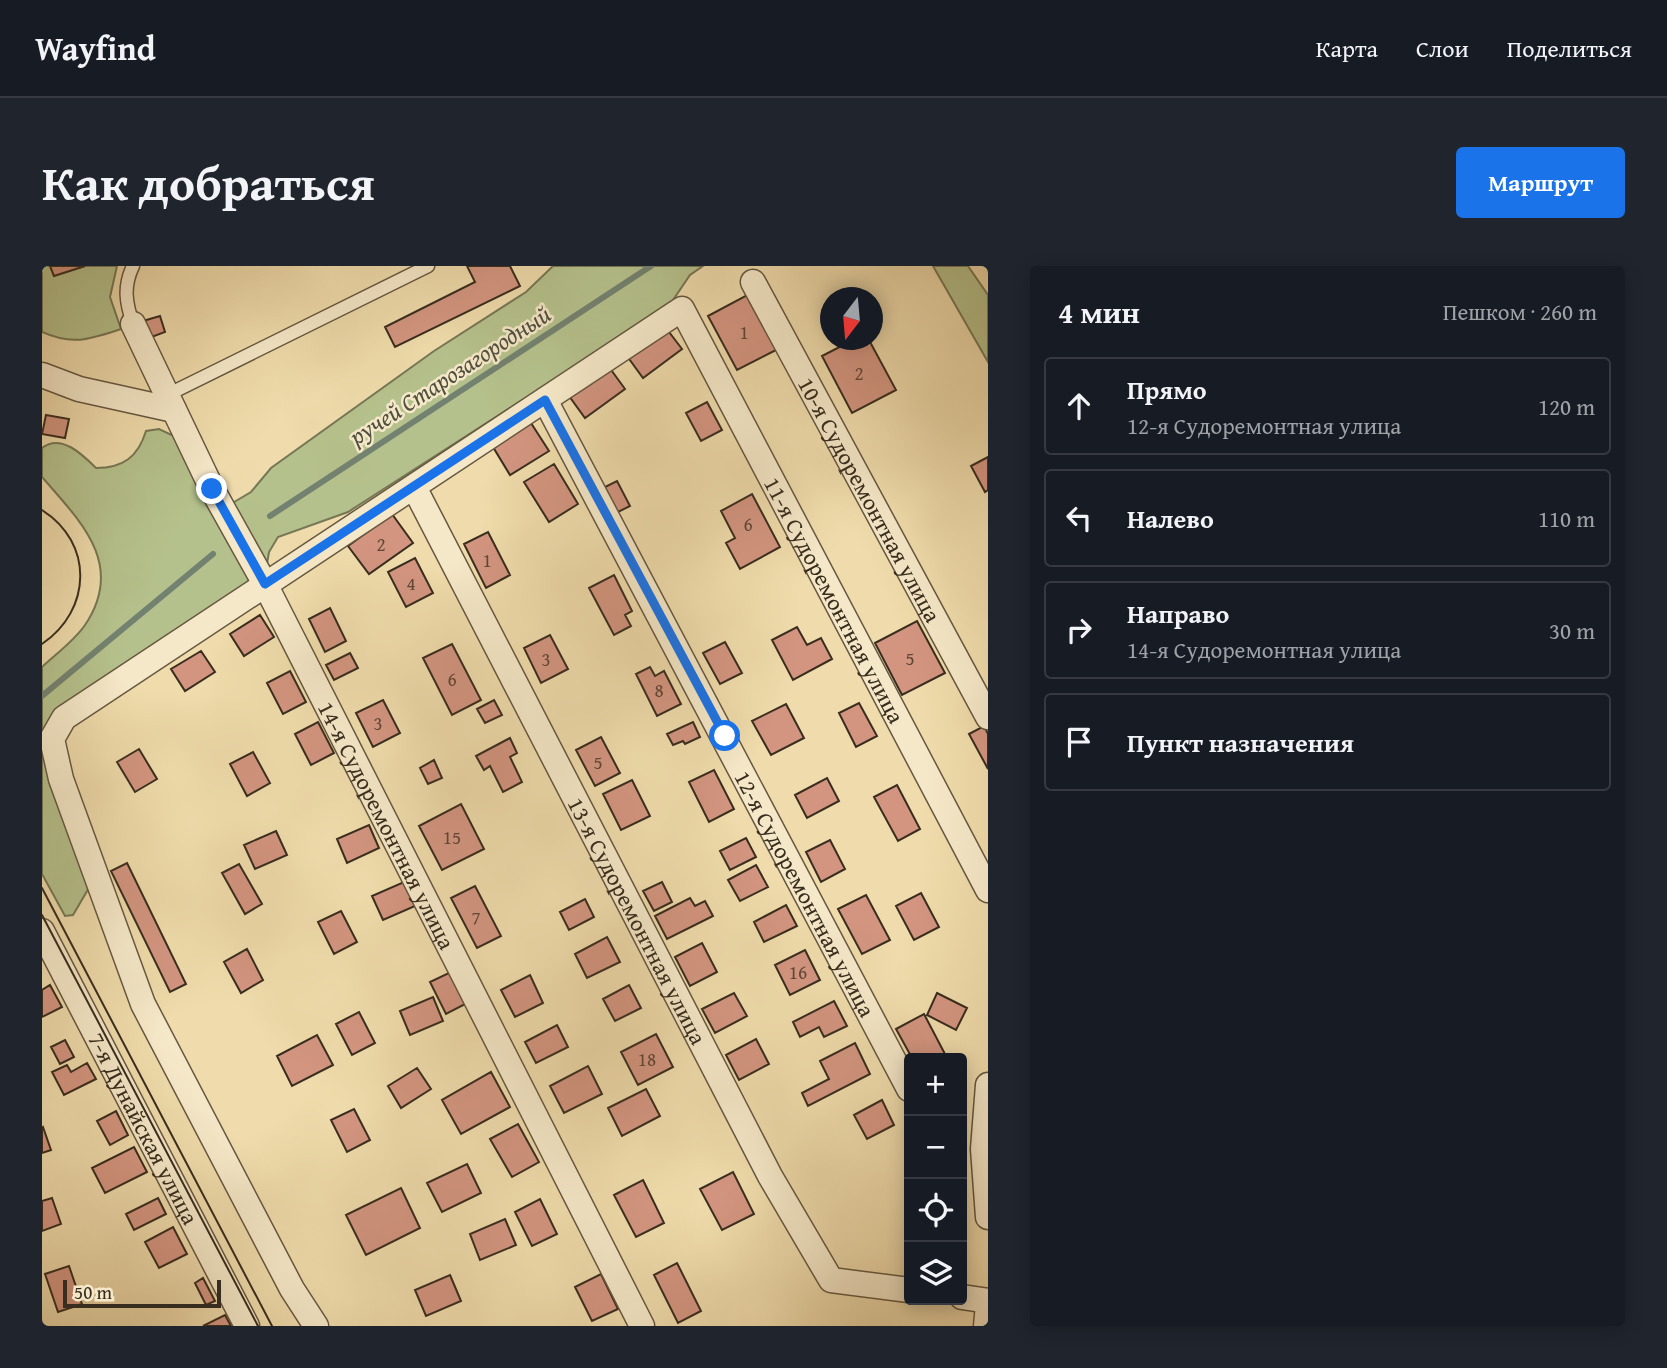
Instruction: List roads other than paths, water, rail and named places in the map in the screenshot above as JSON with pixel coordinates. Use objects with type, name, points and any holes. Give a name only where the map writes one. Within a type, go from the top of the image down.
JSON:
[{"type":"street","name":"10-я Судоремонтная улица","points":[[753,282],[988,717]]},
{"type":"street","name":"11-я Судоремонтная улица","points":[[545,400],[682,309],[988,890]]},
{"type":"street","name":"14-я Судоремонтная улица","points":[[133,324],[212,489],[265,584],[642,1326]]},
{"type":"street","points":[[42,374],[79,389],[170,402]]},
{"type":"street","points":[[316,1326],[292,1289],[144,1004],[61,779],[52,739],[64,718],[545,400]]},
{"type":"street","name":"12-я Судоремонтная улица","points":[[545,400],[904,1080]]},
{"type":"street","name":"13-я Судоремонтная улица","points":[[414,487],[769,1176],[831,1280],[904,1289]]},
{"type":"street","name":"7-я Дунайская улица","points":[[42,931],[247,1326]]},
{"type":"street","points":[[988,1087],[988,1217]]},
{"type":"street","points":[[967,1171],[973,1176],[986,1178]]},
{"type":"street","points":[[967,1298],[988,1303],[986,1326]]},
{"type":"lane","points":[[133,266],[126,282],[127,305],[133,324]]},
{"type":"lane","points":[[170,402],[428,266]]},
{"type":"waterway","name":"ручей Старозагородный","points":[[270,516],[651,266]]},
{"type":"waterway","name":"ручей Старозагородный","points":[[42,696],[213,554]]},
{"type":"tram line","points":[[42,510],[59,524],[71,540],[78,558],[80,577],[78,595],[70,613],[58,630],[42,644]]},
{"type":"tram line","points":[[42,888],[272,1326]]},
{"type":"tram line","points":[[42,915],[258,1326]]}]
